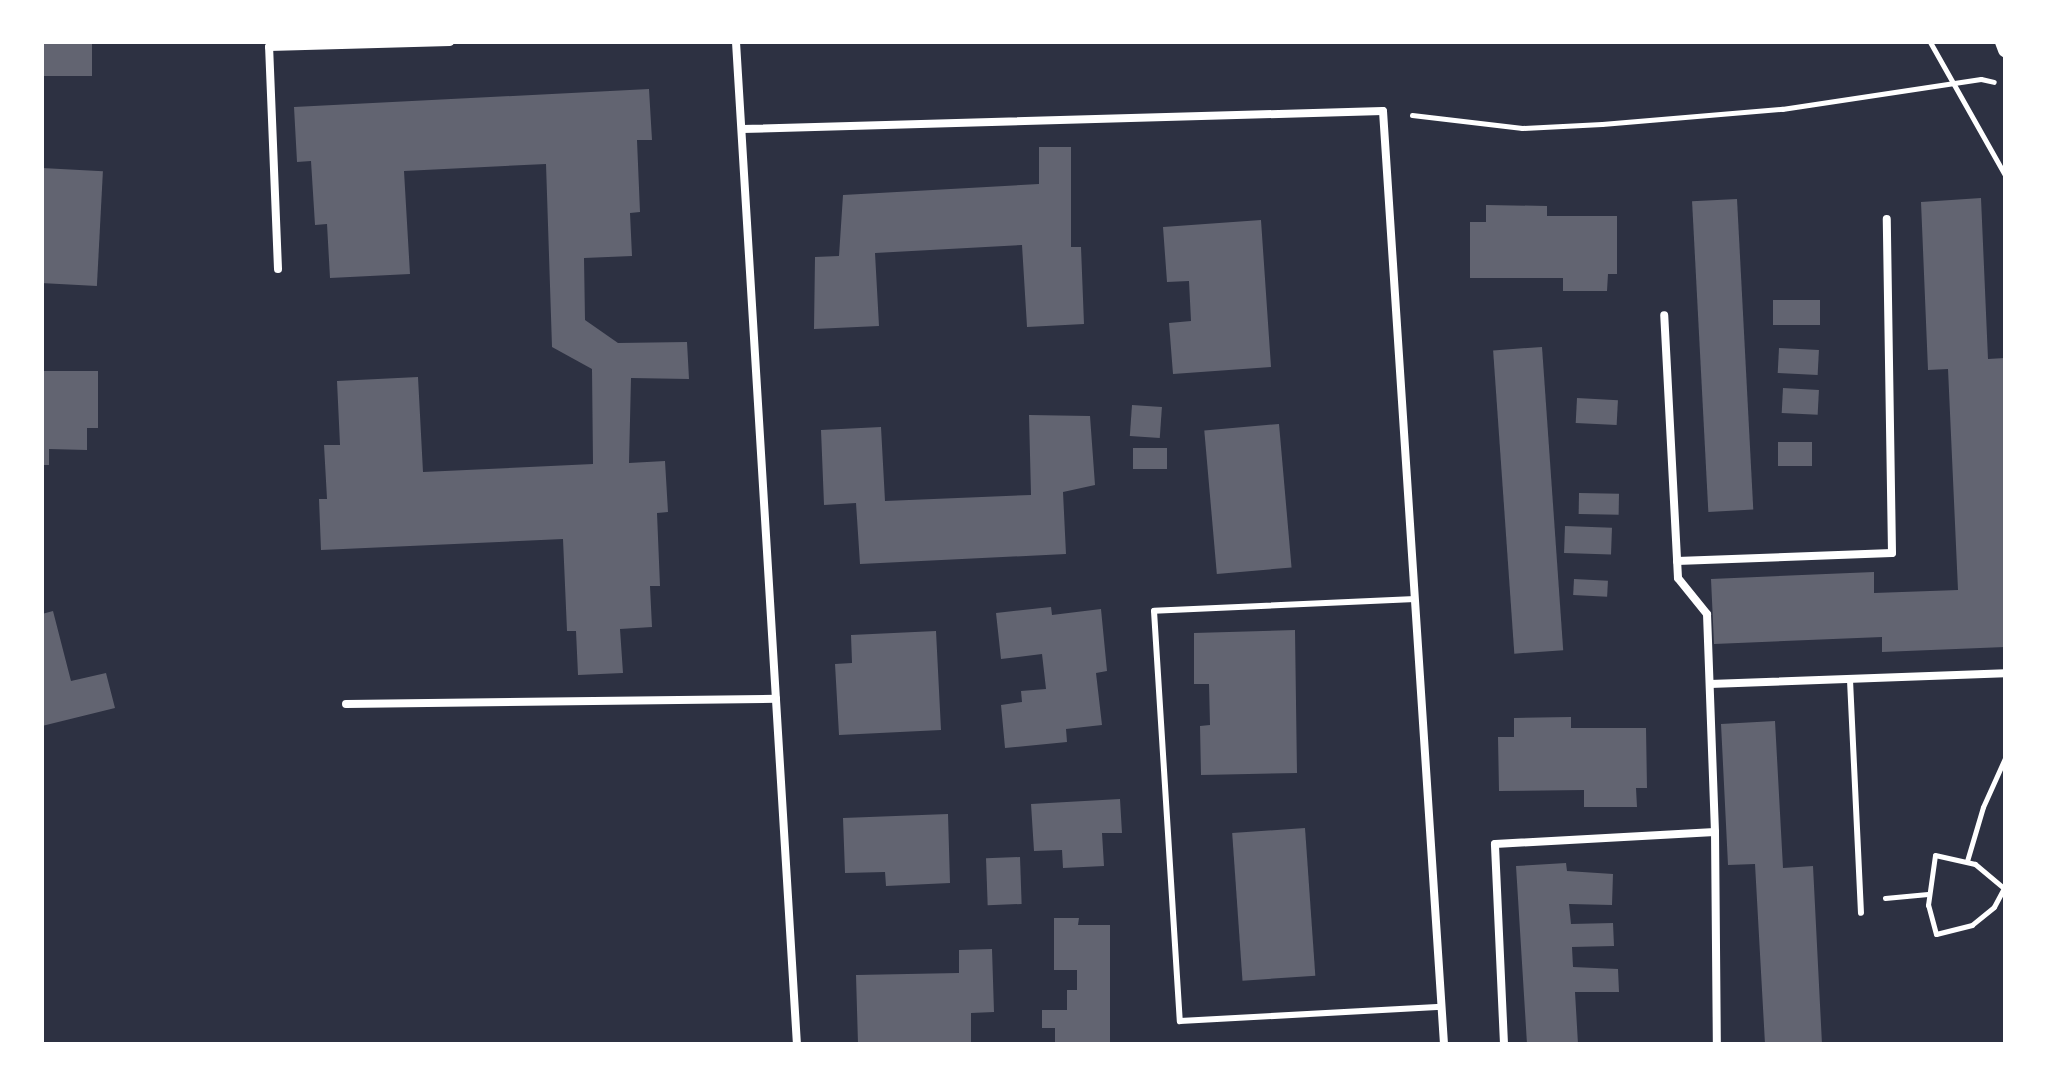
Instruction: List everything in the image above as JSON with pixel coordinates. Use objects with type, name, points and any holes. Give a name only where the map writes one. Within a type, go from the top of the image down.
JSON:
[{"type":"street","points":[[278,269],[269,47],[450,42]]},
{"type":"street","points":[[736,42],[797,1044]]},
{"type":"street","points":[[2002,42],[2005,50]]},
{"type":"street","points":[[742,129],[1383,111],[1444,1044]]},
{"type":"street","points":[[1677,561],[1892,553],[1887,219]]},
{"type":"street","points":[[1664,315],[1678,578],[1707,614],[1715,832],[1717,1044]]},
{"type":"street","points":[[1710,684],[2005,673]]},
{"type":"street","points":[[346,704],[776,699]]},
{"type":"street","points":[[1504,1044],[1495,844],[1715,832]]},
{"type":"lane","points":[[1415,599],[1154,611],[1180,1021],[1442,1007]]},
{"type":"lane","points":[[1850,680],[1861,913]]},
{"type":"path","points":[[1930,42],[2005,175]]},
{"type":"path","points":[[1383,111],[1522,128],[1782,109],[1954,83],[2005,80]]},
{"type":"path","points":[[1967,862],[1983,807],[2005,758]]},
{"type":"path","points":[[1935,855],[1967,862],[1992,875],[2004,888],[1994,907],[1972,925],[1936,934],[1928,894],[1935,855]]},
{"type":"path","points":[[1860,900],[1928,894]]},
{"type":"building","points":[[42,42],[92,42],[92,76],[42,76]]},
{"type":"building","points":[[649,89],[652,140],[637,140],[640,212],[630,213],[632,256],[584,258],[585,320],[618,343],[687,342],[689,379],[631,378],[629,463],[665,461],[668,512],[657,513],[660,586],[650,586],[652,627],[620,629],[623,673],[578,675],[576,631],[567,631],[563,539],[321,550],[319,499],[327,499],[324,445],[340,445],[337,381],[418,377],[423,472],[593,464],[592,369],[552,347],[546,164],[404,171],[410,274],[330,278],[327,224],[315,225],[311,161],[297,162],[294,107]]},
{"type":"building","points":[[1039,147],[1071,147],[1071,247],[1081,247],[1084,324],[1027,327],[1022,245],[875,253],[879,326],[814,329],[815,257],[839,256],[843,195],[1039,184]]},
{"type":"building","points":[[42,168],[103,171],[97,286],[42,283]]},
{"type":"building","points":[[1981,198],[1988,359],[2005,358],[2005,647],[1882,652],[1882,637],[1714,644],[1711,579],[1874,572],[1874,593],[1958,590],[1948,369],[1928,370],[1921,202]]},
{"type":"building","points":[[1737,199],[1753,510],[1708,512],[1692,201]]},
{"type":"building","points":[[1486,205],[1547,206],[1547,216],[1617,216],[1617,274],[1608,274],[1607,291],[1563,291],[1563,278],[1470,278],[1470,222],[1486,222]]},
{"type":"building","points":[[1261,220],[1271,367],[1173,374],[1169,323],[1191,321],[1189,281],[1167,282],[1163,227]]},
{"type":"building","points":[[1773,300],[1820,300],[1820,325],[1773,325]]},
{"type":"building","points":[[1542,347],[1563,650],[1514,654],[1493,350]]},
{"type":"building","points":[[1779,348],[1819,350],[1818,375],[1778,373]]},
{"type":"building","points":[[42,371],[98,371],[98,428],[87,428],[87,450],[49,449],[49,465],[42,465]]},
{"type":"building","points":[[1783,388],[1819,390],[1818,415],[1782,413]]},
{"type":"building","points":[[1577,398],[1618,400],[1617,425],[1576,423]]},
{"type":"building","points":[[1132,405],[1162,407],[1160,438],[1130,436]]},
{"type":"building","points":[[1029,415],[1090,416],[1095,485],[1063,492],[1066,554],[860,564],[856,503],[824,505],[821,430],[881,427],[885,501],[1031,495]]},
{"type":"building","points":[[1279,424],[1292,567],[1217,574],[1204,431]]},
{"type":"building","points":[[1778,442],[1812,442],[1812,466],[1778,466]]},
{"type":"building","points":[[1133,448],[1167,448],[1167,469],[1133,469]]},
{"type":"building","points":[[1579,493],[1619,494],[1619,515],[1579,514]]},
{"type":"building","points":[[1565,526],[1612,528],[1611,555],[1564,553]]},
{"type":"building","points":[[1574,579],[1608,581],[1607,597],[1573,595]]},
{"type":"building","points":[[1051,607],[1052,615],[1101,609],[1107,671],[1096,673],[1102,725],[1066,729],[1067,742],[1005,748],[1001,705],[1022,702],[1021,691],[1046,689],[1042,654],[1001,659],[996,613]]},
{"type":"building","points":[[53,611],[71,681],[106,673],[115,708],[42,726],[42,614]]},
{"type":"building","points":[[1295,630],[1297,773],[1201,775],[1200,726],[1210,725],[1209,684],[1194,684],[1194,633]]},
{"type":"building","points":[[936,631],[941,730],[839,735],[835,664],[852,663],[851,635]]},
{"type":"building","points":[[1571,717],[1571,728],[1646,728],[1647,788],[1636,788],[1637,807],[1584,807],[1584,790],[1499,791],[1498,737],[1514,737],[1514,718]]},
{"type":"building","points":[[1775,721],[1783,868],[1813,866],[1822,1044],[1765,1044],[1755,864],[1728,865],[1721,724]]},
{"type":"building","points":[[1120,799],[1122,833],[1102,833],[1104,866],[1063,868],[1062,850],[1034,851],[1031,804]]},
{"type":"building","points":[[948,814],[950,883],[886,886],[885,872],[845,873],[843,818]]},
{"type":"building","points":[[1305,828],[1315,976],[1243,981],[1232,833]]},
{"type":"building","points":[[1020,857],[1022,904],[988,905],[986,858]]},
{"type":"building","points":[[1566,863],[1567,871],[1613,874],[1612,905],[1569,904],[1571,924],[1613,923],[1614,946],[1572,947],[1573,967],[1618,969],[1619,992],[1575,992],[1578,1044],[1527,1044],[1516,866]]},
{"type":"building","points":[[1054,918],[1079,918],[1078,925],[1110,925],[1110,1043],[1055,1044],[1055,1028],[1042,1028],[1042,1010],[1067,1010],[1067,990],[1077,990],[1077,970],[1054,970]]},
{"type":"building","points":[[992,949],[994,1012],[971,1013],[971,1044],[858,1044],[856,975],[959,973],[959,950]]}]
